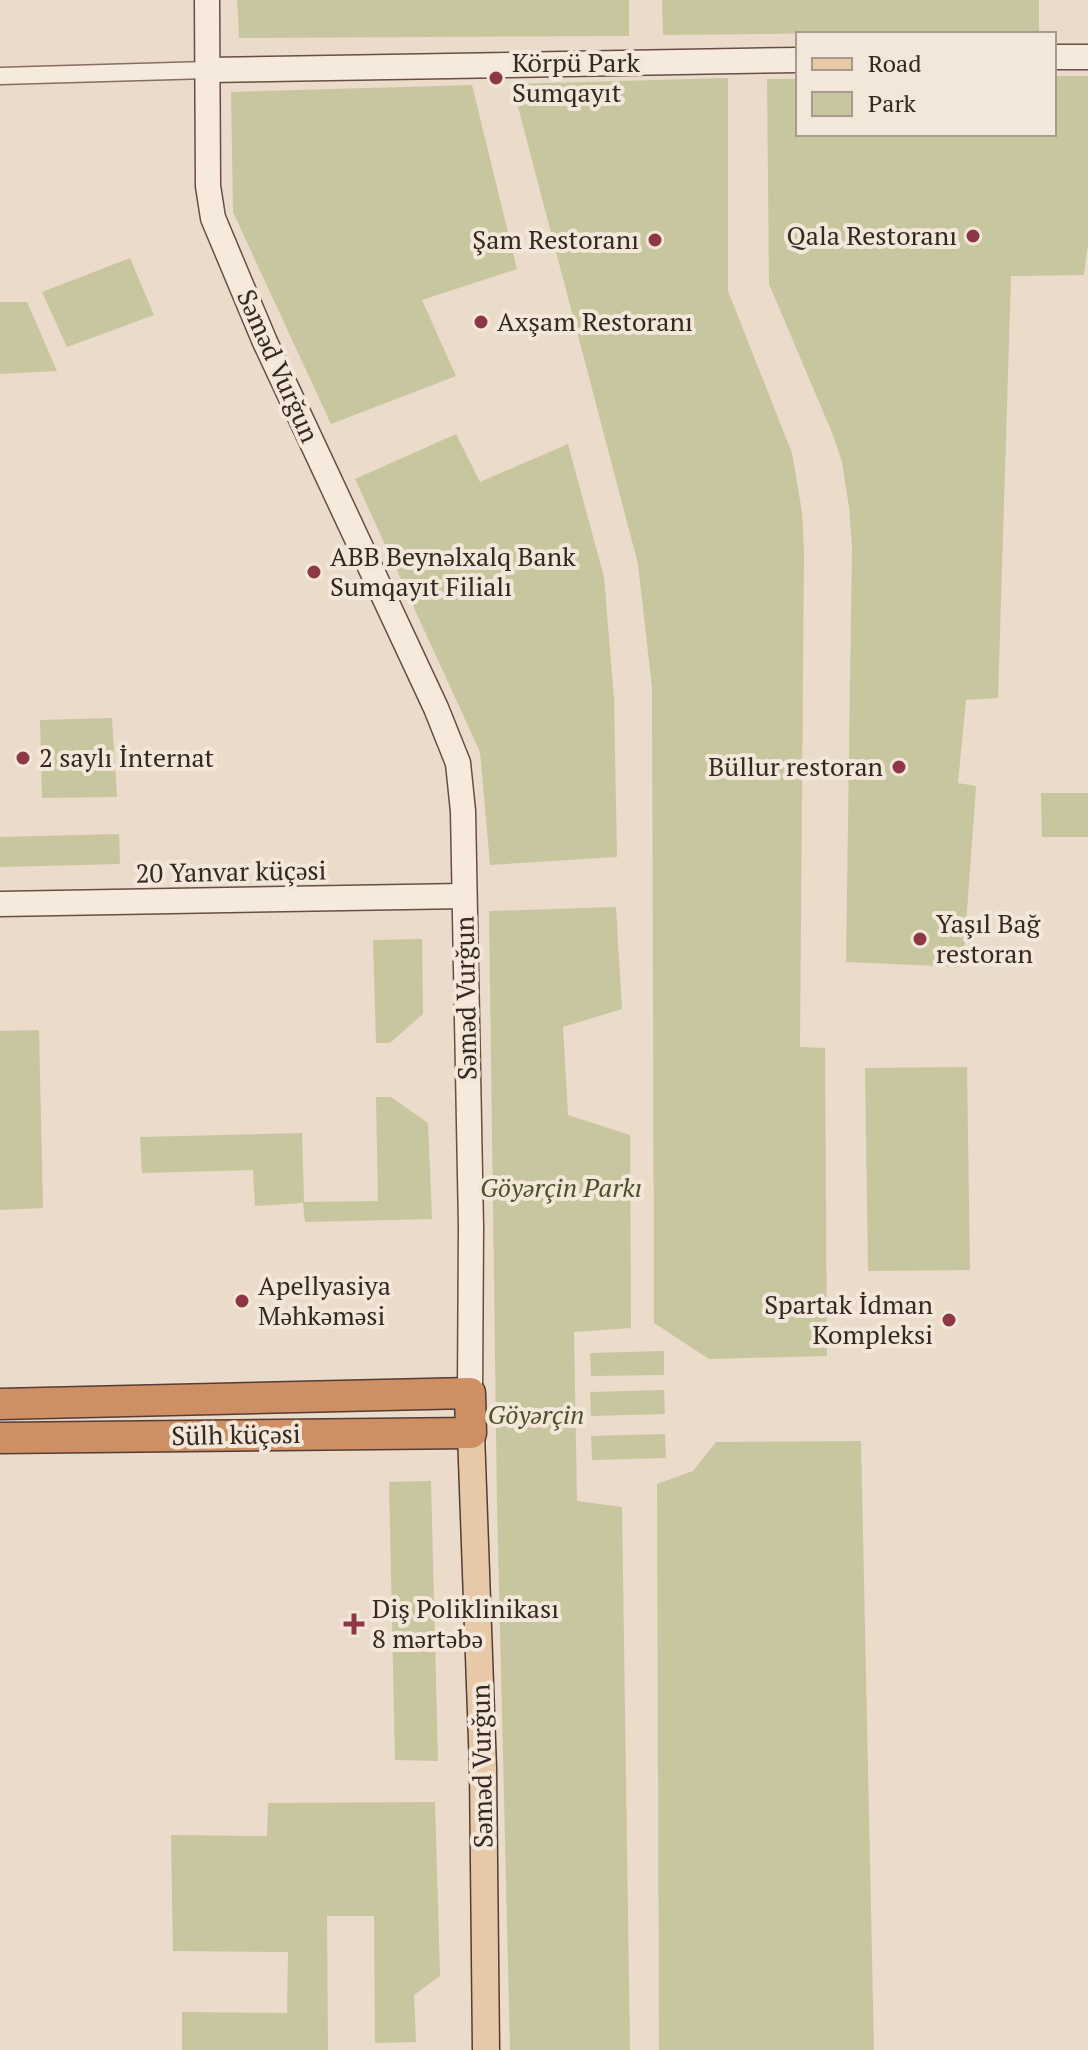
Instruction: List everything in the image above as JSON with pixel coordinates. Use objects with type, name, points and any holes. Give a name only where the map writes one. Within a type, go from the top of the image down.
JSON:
[{"type":"highway","name":"Sülh küçəsi","points":[[0,1404],[470,1393]]},
{"type":"highway","name":"Səməd Vurğun","points":[[470,1393],[471,1433]]},
{"type":"highway","name":"Sülh küçəsi","points":[[0,1438],[471,1433]]},
{"type":"main road","name":"Səməd Vurğun","points":[[207,0],[208,186],[213,218],[265,342],[449,736],[458,763],[471,1227],[470,1393]]},
{"type":"main road","points":[[1056,57],[1088,57]]},
{"type":"main road","points":[[208,70],[796,60]]},
{"type":"main road","name":"20 Yanvar küçəsi","points":[[0,904],[464,896]]},
{"type":"main road","name":"Səməd Vurğun","points":[[471,1433],[483,1768],[486,2050]]},
{"type":"street","points":[[0,76],[208,70]]},
{"type":"green space","points":[[237,0],[629,0],[629,36],[239,38]]},
{"type":"green space","points":[[662,0],[1039,0],[1039,31],[663,35]]},
{"type":"green space","points":[[1056,76],[1088,76],[1088,244],[1084,275],[1011,276],[998,698],[966,700],[958,783],[976,786],[963,967],[846,962],[852,546],[849,507],[842,462],[833,435],[769,284],[767,79],[796,79],[796,136],[1056,136]]},
{"type":"green space","points":[[728,78],[728,291],[792,453],[802,512],[800,1047],[825,1048],[827,1356],[709,1359],[654,1323],[652,688],[638,564],[512,84]]},
{"type":"green space","points":[[472,85],[517,269],[422,300],[456,376],[331,424],[233,212],[231,92]]},
{"type":"green space","points":[[130,258],[154,315],[67,347],[42,292]]},
{"type":"green space","points":[[0,302],[27,302],[57,371],[0,374]]},
{"type":"green space","points":[[456,434],[480,482],[568,444],[604,577],[614,698],[617,857],[490,865],[480,752],[355,479]]},
{"type":"green space","points":[[112,718],[117,797],[42,798],[40,720]]},
{"type":"green space","points":[[1041,793],[1088,793],[1088,837],[1042,837]]},
{"type":"green space","points":[[119,834],[120,864],[0,867],[0,837]]},
{"type":"green space","points":[[616,907],[622,1009],[563,1027],[568,1115],[630,1135],[631,1328],[574,1332],[577,1501],[622,1507],[630,2050],[510,2050],[497,1503],[489,911]]},
{"type":"green space","points":[[422,939],[423,1014],[390,1043],[376,1043],[373,940]]},
{"type":"green space","points":[[39,1030],[43,1208],[0,1210],[0,1031]]},
{"type":"green space","points":[[967,1067],[970,1270],[868,1271],[865,1068]]},
{"type":"green space","points":[[376,1097],[391,1097],[428,1123],[432,1219],[305,1222],[303,1203],[255,1206],[253,1170],[142,1173],[140,1137],[302,1133],[304,1202],[378,1201]]},
{"type":"green space","points":[[664,1351],[664,1375],[591,1376],[590,1353]]},
{"type":"green space","points":[[664,1390],[665,1414],[591,1416],[590,1392]]},
{"type":"green space","points":[[665,1434],[666,1458],[592,1460],[591,1436]]},
{"type":"green space","points":[[861,1441],[874,2050],[659,2050],[657,1484],[693,1471],[716,1442]]},
{"type":"green space","points":[[431,1481],[438,1761],[395,1760],[389,1482]]},
{"type":"green space","points":[[435,1802],[440,1976],[414,1995],[416,2042],[375,2043],[374,1916],[327,1916],[328,2050],[182,2050],[182,2012],[287,2013],[288,1952],[173,1951],[171,1835],[267,1836],[268,1803]]},
{"type":"place","name":"Körpü Park Sumqayıt","points":[[496,78]]},
{"type":"place","name":"Qala Restoranı","points":[[973,236]]},
{"type":"place","name":"Şam Restoranı","points":[[655,240]]},
{"type":"place","name":"Axşam Restoranı","points":[[481,322]]},
{"type":"place","name":"ABB Beynəlxalq Bank Sumqayıt Filialı","points":[[314,572]]},
{"type":"place","name":"2 saylı İnternat","points":[[23,758]]},
{"type":"place","name":"Büllur restoran","points":[[899,767]]},
{"type":"place","name":"Yaşıl Bağ restoran","points":[[920,939]]},
{"type":"place","name":"Apellyasiya Məhkəməsi","points":[[242,1301]]},
{"type":"place","name":"Spartak İdman Kompleksi","points":[[949,1320]]},
{"type":"place","name":"Diş Poliklinikası 8 mərtəbə","points":[[354,1624]]},
{"type":"park label","name":"Göyərçin Parkı","points":[[561,1188]]},
{"type":"park label","name":"Göyərçin","points":[[536,1415]]}]
